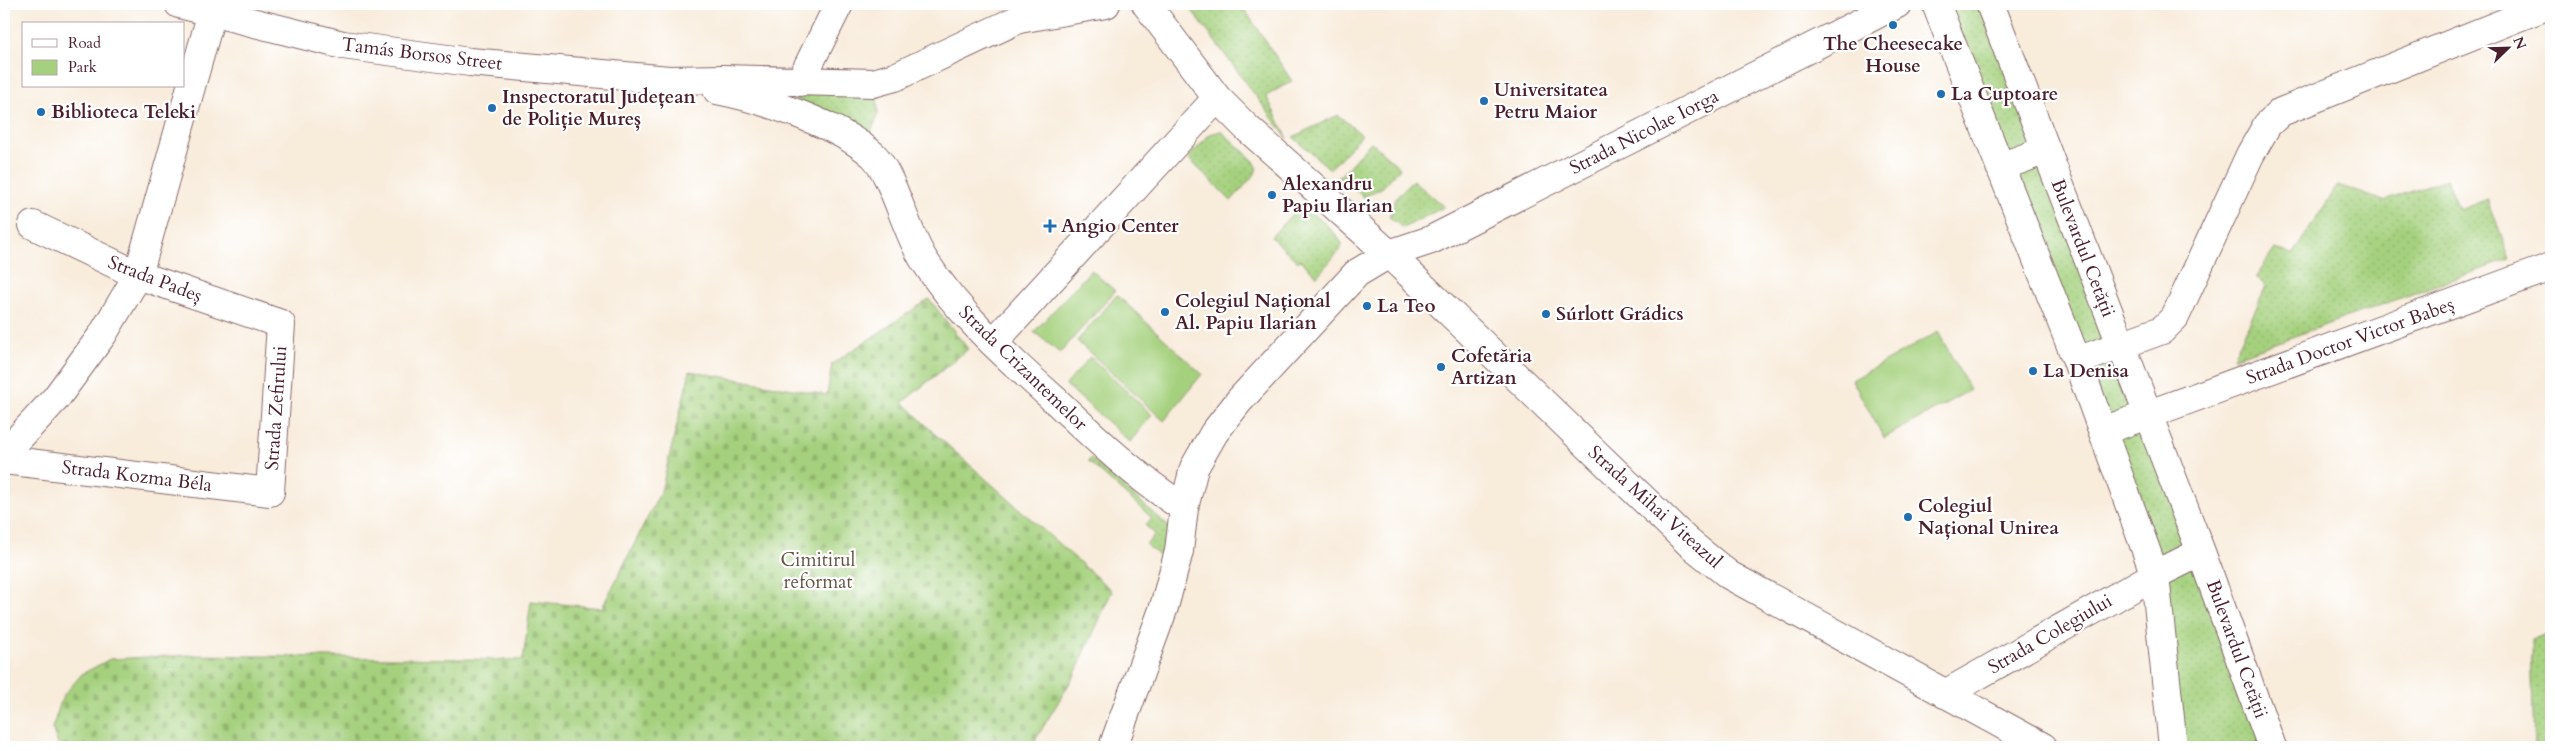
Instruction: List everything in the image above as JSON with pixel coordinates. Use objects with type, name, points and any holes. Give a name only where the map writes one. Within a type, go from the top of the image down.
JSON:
[{"type":"street","name":"Tamás Borsos Street","points":[[179,4],[343,45],[470,62],[669,80]]},
{"type":"street","points":[[800,82],[839,4]]},
{"type":"street","points":[[669,80],[873,83],[895,77],[1022,11],[1106,4]]},
{"type":"street","name":"Strada Mihai Viteazul","points":[[1146,4],[1217,98],[1276,156],[1389,254],[1695,548],[1729,574],[2043,747]]},
{"type":"street","name":"Strada Nicolae Iorga","points":[[1113,747],[1164,607],[1179,551],[1184,508],[1194,468],[1214,433],[1239,401],[1357,274],[1389,254],[1431,240],[1896,4]]},
{"type":"street","points":[[1936,4],[2103,431],[2155,575],[2166,741]]},
{"type":"street","name":"Bulevardul Cetății","points":[[1990,4],[2201,552],[2272,747]]},
{"type":"street","points":[[2076,361],[2162,330],[2175,317],[2250,155],[2267,125],[2280,112],[2551,4]]},
{"type":"street","points":[[4,454],[56,398],[103,334],[138,275],[212,12]]},
{"type":"street","name":"Strada Crizantemelor","points":[[669,80],[724,91],[772,105],[822,124],[860,144],[875,157],[886,174],[912,239],[924,261],[956,303],[993,343],[1153,487],[1184,508]]},
{"type":"street","points":[[993,343],[1217,98]]},
{"type":"street","points":[[2000,167],[2046,150]]},
{"type":"street","name":"Strada Padeș","points":[[33,225],[138,275],[281,324]]},
{"type":"street","name":"Strada Doctor Victor Babeș","points":[[2148,415],[2550,267]]},
{"type":"street","name":"Strada Zefirului","points":[[270,492],[281,324]]},
{"type":"street","points":[[2103,431],[2148,415]]},
{"type":"street","name":"Strada Kozma Béla","points":[[4,460],[270,492]]},
{"type":"street","points":[[2155,575],[2201,552]]},
{"type":"street","name":"Strada Colegiului","points":[[1945,694],[2155,575]]},
{"type":"green space","points":[[1187,4],[1241,4],[1292,81],[1266,96],[1288,139]]},
{"type":"green space","points":[[1936,4],[1990,4],[2272,747],[2173,747],[2155,575]]},
{"type":"green space","points":[[768,91],[877,92],[878,114],[871,133],[818,107]]},
{"type":"green space","points":[[1338,115],[1362,135],[1330,169],[1293,137]]},
{"type":"green space","points":[[1221,131],[1254,161],[1257,167],[1255,174],[1231,201],[1188,158],[1210,134]]},
{"type":"green space","points":[[1371,142],[1400,168],[1383,187],[1364,197],[1339,177]]},
{"type":"green space","points":[[2447,179],[2459,210],[2488,199],[2510,259],[2233,358],[2266,287],[2256,276],[2275,249],[2293,254],[2338,185],[2384,201]]},
{"type":"green space","points":[[1413,180],[1444,207],[1403,228],[1389,217],[1396,198]]},
{"type":"green space","points":[[1302,208],[1312,213],[1324,223],[1342,244],[1339,251],[1317,276],[1300,260],[1298,262],[1271,237],[1295,211]]},
{"type":"green space","points":[[1091,270],[1115,291],[1060,353],[1034,332]]},
{"type":"green space","points":[[1117,295],[1202,374],[1164,421],[1077,341]]},
{"type":"green space","name":"Cimitirul reformat","points":[[929,299],[968,349],[903,402],[935,434],[1112,591],[1074,676],[1031,747],[59,747],[52,728],[63,696],[82,674],[110,659],[191,655],[523,660],[531,601],[602,608],[661,491],[690,371],[827,395],[832,364]]},
{"type":"green space","points":[[1938,332],[1970,390],[1884,438],[1852,380]]},
{"type":"green space","points":[[1090,357],[1152,415],[1130,442],[1066,385]]},
{"type":"green space","points":[[1091,458],[1169,527],[1165,560],[1146,545],[1155,534],[1145,525],[1152,518],[1088,461]]},
{"type":"green space","points":[[2551,632],[2551,747],[2534,747],[2531,640]]},
{"type":"place","name":"The Cheesecake House","points":[[1893,25]]},
{"type":"place","name":"La Cuptoare","points":[[1941,94]]},
{"type":"place","name":"Universitatea Petru Maior","points":[[1484,101]]},
{"type":"place","name":"Inspectoratul Județean de Poliție Mureș","points":[[492,108]]},
{"type":"place","name":"Biblioteca Teleki","points":[[41,112]]},
{"type":"place","name":"Alexandru Papiu Ilarian","points":[[1272,195]]},
{"type":"place","name":"Angio Center","points":[[1050,226]]},
{"type":"place","name":"La Teo","points":[[1367,306]]},
{"type":"place","name":"Colegiul Național Al. Papiu Ilarian","points":[[1165,312]]},
{"type":"place","name":"Súrlott Grádics","points":[[1546,314]]},
{"type":"place","name":"Cofetăria Artizan","points":[[1441,367]]},
{"type":"place","name":"La Denisa","points":[[2033,371]]},
{"type":"place","name":"Colegiul Național Unirea","points":[[1908,517]]}]
